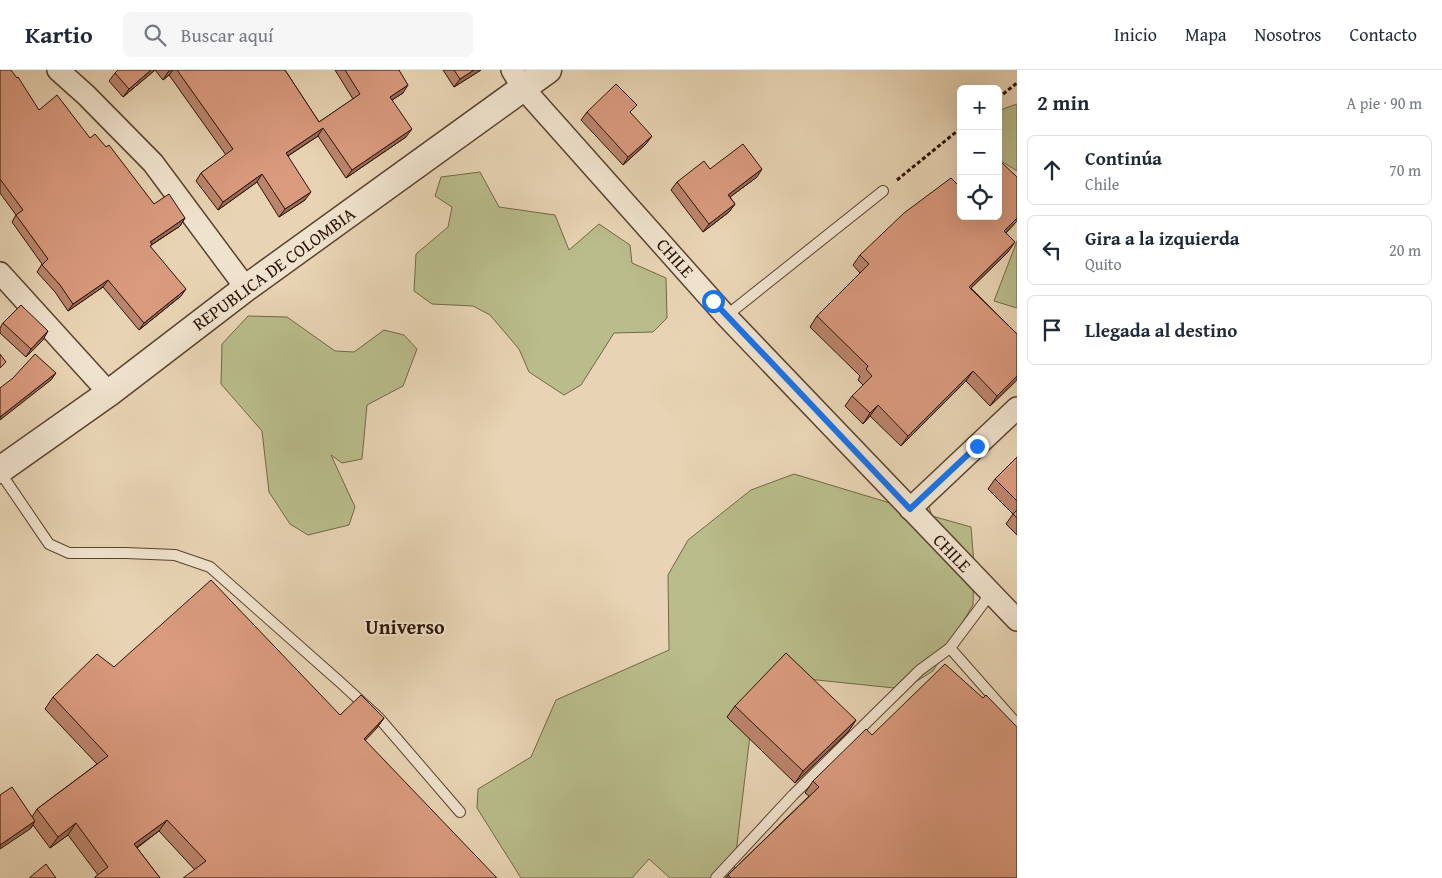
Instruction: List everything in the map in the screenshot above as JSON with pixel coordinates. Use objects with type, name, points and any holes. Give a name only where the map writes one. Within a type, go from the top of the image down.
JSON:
[{"type":"street","points":[[58,70],[86,95],[154,163],[246,288]]},
{"type":"street","name":"REPUBLICA DE COLOMBIA","points":[[0,471],[109,393],[517,79],[548,70]]},
{"type":"street","name":"CHILE","points":[[517,79],[726,316],[1017,620]]},
{"type":"street","points":[[0,273],[109,393]]},
{"type":"street","points":[[910,509],[1017,408]]},
{"type":"lane","points":[[726,316],[883,191]]},
{"type":"lane","points":[[0,471],[49,544],[69,553],[175,555],[210,568],[379,718],[460,812]]},
{"type":"lane","points":[[716,878],[793,795],[920,670],[950,648],[991,593]]},
{"type":"lane","points":[[950,648],[1017,724]]},
{"type":"path","points":[[1002,95],[1017,83]]},
{"type":"path","points":[[883,191],[959,130]]},
{"type":"green space","points":[[1017,104],[1017,171],[1002,162],[1003,109]]},
{"type":"green space","points":[[480,172],[499,207],[555,215],[569,250],[599,224],[630,245],[632,263],[666,278],[667,318],[653,332],[614,333],[581,385],[564,395],[529,372],[519,349],[490,315],[473,306],[432,304],[414,291],[416,254],[448,227],[452,207],[435,196],[441,177]]},
{"type":"green space","points":[[1017,241],[1017,308],[994,301]]},
{"type":"green space","points":[[248,316],[287,317],[335,351],[354,352],[384,330],[404,335],[417,349],[403,386],[367,405],[362,459],[342,463],[331,455],[355,507],[349,525],[308,535],[290,524],[269,492],[262,431],[221,384],[222,344]]},
{"type":"green space","points":[[794,474],[910,509],[928,504],[932,516],[971,527],[974,564],[973,605],[933,671],[904,689],[788,677],[755,693],[733,878],[670,878],[649,859],[632,878],[521,878],[477,808],[478,789],[531,757],[556,700],[669,650],[668,575],[688,540],[751,490]]},
{"type":"building","points":[[0,70],[11,70],[18,77],[39,110],[57,95],[90,138],[95,134],[106,147],[109,145],[154,204],[169,194],[185,218],[150,242],[152,244],[150,246],[186,289],[144,323],[108,280],[73,304],[60,285],[42,265],[48,259],[16,215],[23,210],[0,179]]},
{"type":"building","points":[[118,70],[151,70],[129,89],[115,73]]},
{"type":"building","points":[[177,70],[285,70],[319,122],[360,94],[345,70],[399,70],[408,85],[390,97],[412,129],[352,170],[323,128],[286,153],[311,192],[285,209],[262,174],[223,202],[201,173],[233,149]]},
{"type":"building","points":[[454,70],[474,70],[460,79]]},
{"type":"building","points":[[616,84],[637,105],[630,112],[652,136],[628,157],[587,112]]},
{"type":"building","points":[[743,144],[762,169],[728,195],[735,204],[709,224],[677,182],[704,161],[710,169]]},
{"type":"building","points":[[1002,163],[1017,177],[1017,218],[1004,231],[1015,242],[969,287],[1017,334],[1017,376],[997,396],[973,371],[908,436],[878,405],[870,413],[852,396],[872,376],[866,369],[868,366],[817,316],[869,264],[860,255],[904,213],[951,178],[957,184],[957,220],[1002,220]]},
{"type":"building","points":[[21,305],[48,331],[31,349],[3,323]]},
{"type":"building","points":[[0,354],[6,362],[0,368]]},
{"type":"building","points":[[35,354],[56,373],[0,417],[0,388],[13,378]]},
{"type":"building","points":[[1017,457],[1017,501],[995,479]]},
{"type":"building","points":[[1017,510],[1017,518],[1013,514]]},
{"type":"building","points":[[211,580],[340,715],[361,695],[384,718],[364,739],[497,878],[183,878],[206,861],[167,820],[134,844],[160,878],[95,877],[108,867],[76,823],[58,837],[37,809],[108,756],[53,697],[97,654],[114,667]]},
{"type":"building","points":[[786,653],[856,720],[803,771],[735,706]]},
{"type":"building","points":[[945,664],[983,698],[986,695],[1017,727],[1017,878],[731,878],[728,875],[819,787],[813,781],[866,729],[872,735]]},
{"type":"building","points":[[12,787],[35,821],[0,845],[0,795]]},
{"type":"building","points":[[46,864],[56,878],[29,878]]},
{"type":"district","name":"Universo","points":[[405,627]]},
{"type":"route","points":[[713,301],[910,509],[977,446]]}]
